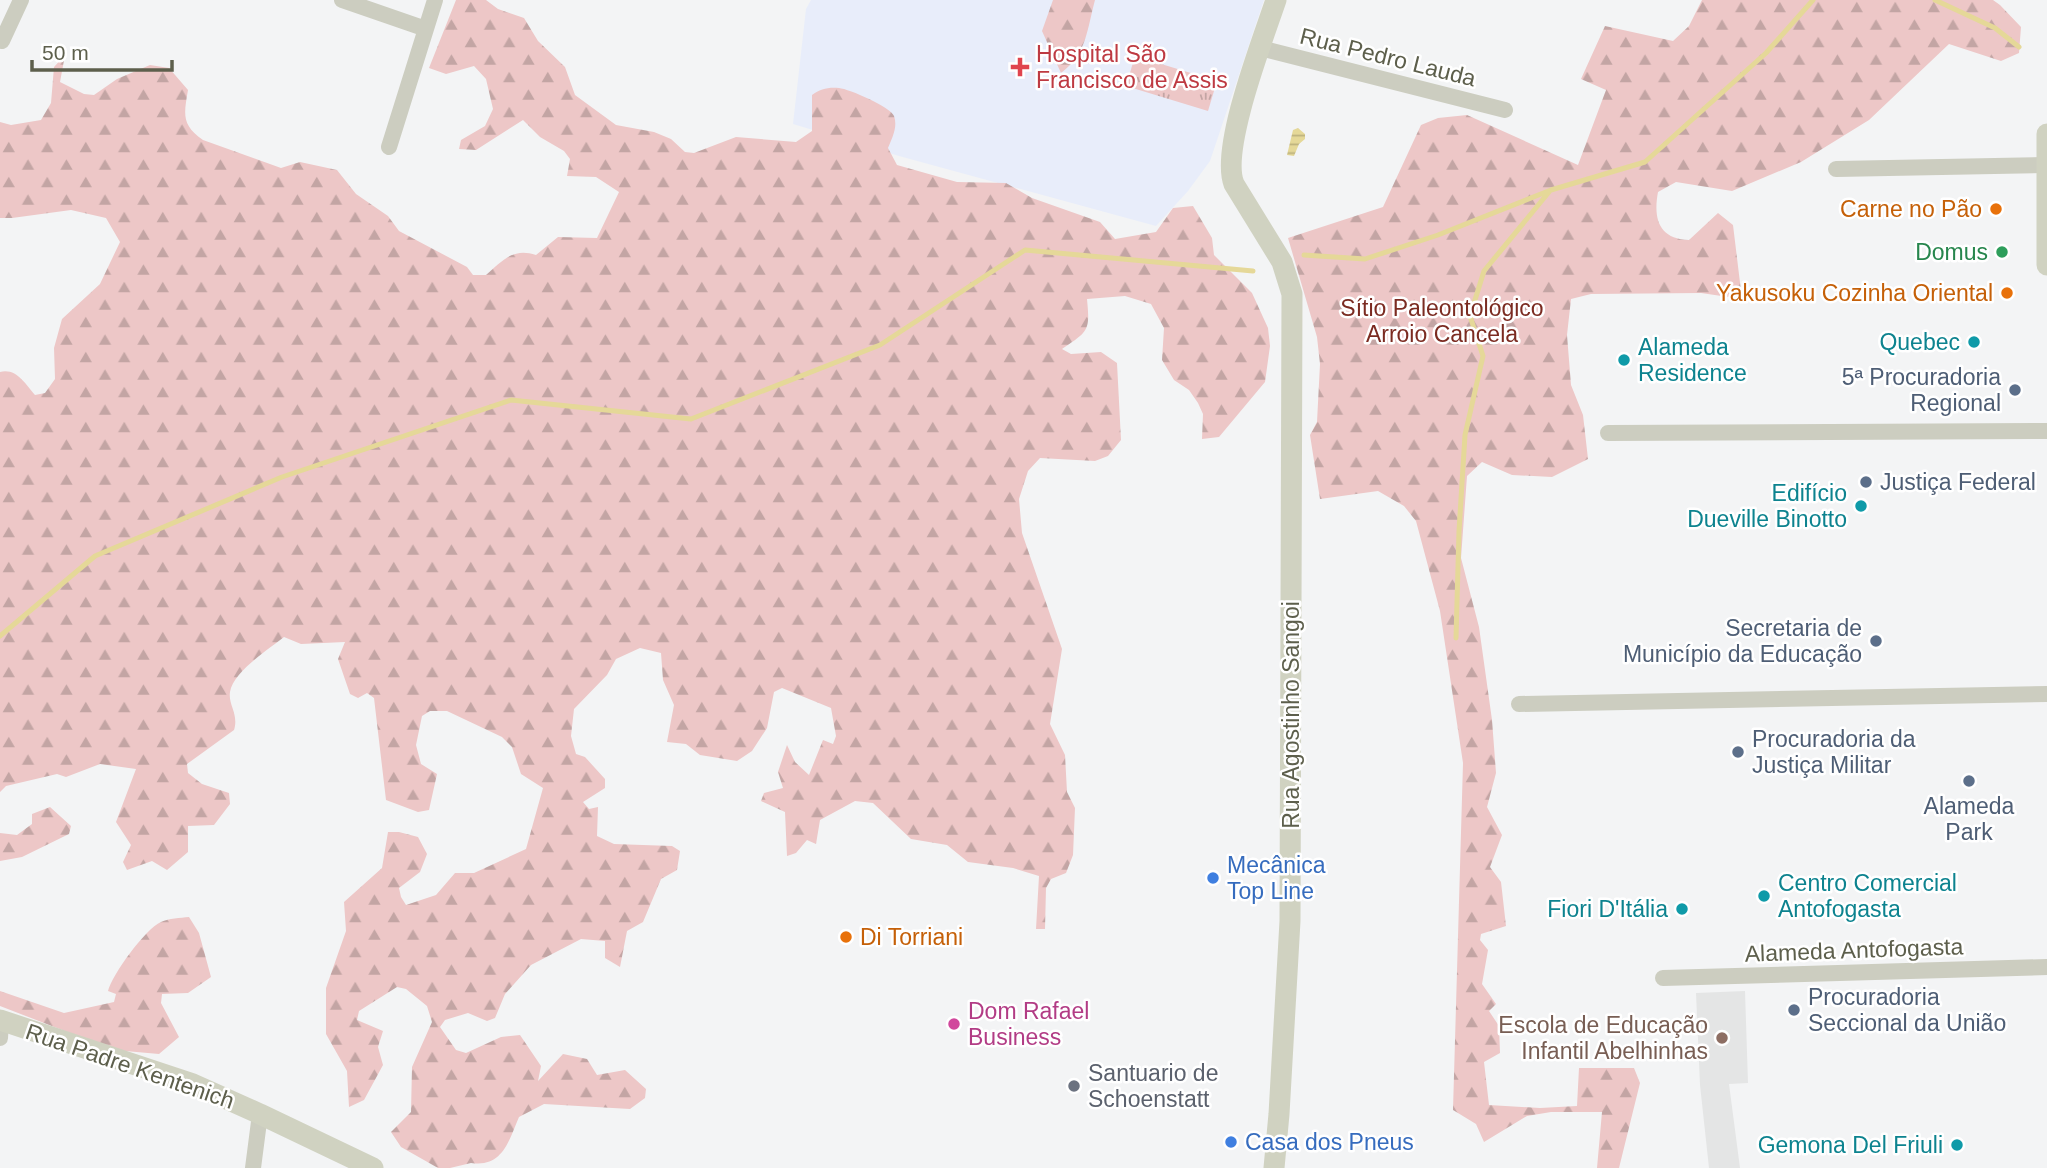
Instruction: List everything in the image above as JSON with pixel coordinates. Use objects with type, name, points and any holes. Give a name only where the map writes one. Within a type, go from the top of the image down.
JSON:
[{"type":"street","points":[[2,41],[21,0]]},
{"type":"street","points":[[342,0],[426,29]]},
{"type":"street","points":[[389,147],[435,0]]},
{"type":"street","name":"Rua Agostinho Sangoi","points":[[1274,1168],[1290,907],[1293,313],[1292,294],[1282,262],[1230,175],[1232,143],[1276,0]]},
{"type":"street","name":"Rua Pedro Lauda","points":[[1260,48],[1505,110]]},
{"type":"street","points":[[2047,134],[2047,265]]},
{"type":"street","points":[[1836,169],[2046,165]]},
{"type":"street","points":[[1608,433],[2047,431]]},
{"type":"street","points":[[1519,705],[2047,694]]},
{"type":"street","name":"Alameda Antofogasta","points":[[1663,978],[2047,967]]},
{"type":"street","name":"Rua Padre Kentenich","points":[[0,1026],[193,1084],[373,1168]]},
{"type":"street","points":[[253,1168],[260,1114]]},
{"type":"shaded area","name":"Hospital São Francisco de Assis","points":[[811,0],[1264,0],[1210,161],[1188,191],[1156,226],[899,156],[793,124],[806,9]]},
{"type":"shaded area","points":[[1298,128],[1305,134],[1305,139],[1299,144],[1294,156],[1287,155],[1293,130]]},
{"type":"shaded area","name":"Escola de Educação Infantil Abelhinhas","points":[[1745,991],[1748,1083],[1729,1084],[1740,1168],[1709,1168],[1700,1085],[1696,993]]},
{"type":"green space","points":[[456,0],[486,0],[498,9],[524,18],[538,41],[565,67],[575,95],[616,125],[654,132],[671,139],[685,152],[694,153],[736,137],[796,142],[812,131],[812,95],[824,89],[839,88],[869,99],[891,112],[895,124],[888,148],[897,165],[957,182],[1006,183],[1032,198],[1100,222],[1115,239],[1156,232],[1173,208],[1193,206],[1212,238],[1214,255],[1252,293],[1268,328],[1270,346],[1265,382],[1219,437],[1202,439],[1203,414],[1189,390],[1174,380],[1162,360],[1164,328],[1151,304],[1125,296],[1087,299],[1086,329],[1062,349],[1071,354],[1101,352],[1117,363],[1121,440],[1108,456],[1095,461],[1040,458],[1028,471],[1019,499],[1022,533],[1062,649],[1050,724],[1065,755],[1067,792],[1075,808],[1073,855],[1066,873],[1051,879],[1046,888],[1045,929],[1036,929],[1039,876],[1013,868],[968,862],[947,845],[911,839],[873,803],[855,801],[820,820],[816,844],[807,840],[796,853],[787,856],[785,812],[761,801],[764,793],[783,788],[778,772],[787,745],[795,762],[809,775],[823,740],[833,744],[836,736],[831,708],[782,688],[774,692],[767,728],[752,751],[737,761],[700,755],[686,744],[667,742],[674,705],[663,680],[661,653],[640,648],[616,659],[607,675],[574,709],[571,736],[576,754],[585,757],[605,779],[605,788],[583,802],[589,809],[598,807],[597,836],[614,844],[672,846],[680,851],[677,870],[661,879],[643,922],[627,931],[620,967],[605,958],[605,941],[581,939],[531,965],[505,994],[495,1018],[487,1021],[468,1013],[445,1020],[440,1027],[456,1050],[466,1053],[501,1037],[520,1035],[541,1066],[538,1081],[563,1054],[587,1059],[597,1075],[625,1070],[646,1089],[645,1098],[630,1109],[544,1104],[519,1117],[508,1143],[498,1157],[482,1163],[438,1168],[401,1147],[391,1132],[411,1112],[412,1067],[432,1022],[427,1006],[406,989],[397,987],[359,1011],[357,1020],[383,1031],[378,1047],[383,1065],[364,1100],[349,1107],[347,1071],[326,1034],[326,988],[346,931],[344,902],[382,868],[388,832],[418,837],[427,854],[420,872],[399,888],[406,905],[436,895],[455,873],[474,873],[526,849],[543,788],[521,774],[512,747],[502,737],[447,711],[430,711],[422,716],[416,745],[421,764],[437,774],[429,810],[418,812],[386,800],[374,698],[367,693],[358,698],[350,694],[338,659],[345,642],[301,644],[284,637],[252,662],[233,684],[230,697],[235,719],[234,730],[187,764],[188,773],[202,784],[229,793],[230,804],[214,825],[188,826],[188,852],[167,870],[152,861],[127,870],[123,862],[131,845],[116,822],[136,769],[100,764],[66,777],[57,774],[6,786],[0,792],[0,372],[16,375],[35,395],[45,393],[55,379],[54,348],[62,319],[100,284],[120,242],[106,218],[71,210],[0,218],[0,122],[11,125],[41,120],[51,103],[54,67],[65,55],[60,82],[84,94],[94,95],[117,79],[150,65],[169,68],[188,90],[186,118],[191,129],[203,140],[281,168],[300,162],[337,170],[356,194],[388,216],[399,231],[467,267],[473,275],[486,275],[514,254],[536,255],[558,237],[597,238],[619,192],[596,177],[567,176],[570,159],[564,151],[540,137],[523,120],[476,150],[459,149],[461,140],[485,126],[493,109],[486,79],[474,66],[446,74],[429,68]]},
{"type":"green space","points":[[1053,0],[1095,0],[1081,49],[1070,66],[1061,73],[1042,31]]},
{"type":"green space","name":"Sítio Paleontológico Arroio Cancela","points":[[1702,0],[1993,0],[2021,27],[2019,53],[2001,61],[1949,44],[1869,120],[1801,162],[1732,191],[1676,182],[1658,192],[1657,211],[1660,226],[1671,236],[1689,240],[1718,213],[1733,225],[1742,299],[1701,293],[1591,294],[1571,299],[1567,335],[1571,385],[1583,415],[1588,459],[1552,477],[1512,475],[1482,462],[1467,476],[1461,558],[1479,627],[1492,720],[1496,773],[1487,807],[1502,835],[1490,867],[1501,882],[1506,926],[1481,934],[1480,940],[1488,950],[1482,984],[1496,1004],[1489,1011],[1499,1026],[1500,1053],[1484,1062],[1489,1105],[1540,1108],[1577,1106],[1579,1068],[1634,1068],[1640,1083],[1619,1168],[1597,1168],[1602,1112],[1551,1112],[1527,1116],[1484,1142],[1476,1124],[1453,1110],[1463,763],[1440,611],[1416,521],[1404,506],[1378,491],[1320,499],[1310,435],[1317,422],[1320,364],[1317,337],[1288,238],[1383,207],[1421,125],[1438,118],[1467,115],[1578,165],[1606,90],[1581,79],[1605,26],[1673,41],[1689,26]]},
{"type":"green space","points":[[1135,56],[1217,81],[1208,111],[1126,86]]},
{"type":"green space","points":[[50,807],[71,826],[69,834],[22,857],[0,861],[0,833],[17,835],[32,824],[32,814]]},
{"type":"green space","points":[[189,917],[199,933],[211,977],[188,993],[162,994],[161,1003],[179,1037],[159,1054],[114,1050],[0,1006],[0,991],[64,1013],[114,1002],[116,994],[108,991],[122,964],[138,943],[161,922]]},
{"type":"waterway","points":[[1304,255],[1365,259],[1438,235],[1551,190],[1645,162],[1766,53],[1813,0]]},
{"type":"waterway","points":[[1935,0],[1995,28],[2019,47]]},
{"type":"waterway","points":[[1456,638],[1465,435],[1483,356],[1470,316],[1484,271],[1549,192]]},
{"type":"waterway","points":[[0,636],[95,556],[282,477],[511,400],[691,419],[880,345],[1025,250],[1253,271]]},
{"type":"place","name":"Hospital São Francisco de Assis","points":[[1020,67]]},
{"type":"place","name":"Carne no Pão","points":[[1996,209]]},
{"type":"place","name":"Domus","points":[[2002,252]]},
{"type":"place","name":"Yakusoku Cozinha Oriental","points":[[2007,293]]},
{"type":"place","name":"Quebec","points":[[1974,342]]},
{"type":"place","name":"Alameda Residence","points":[[1624,360]]},
{"type":"place","name":"5ª Procuradoria Regional","points":[[2015,390]]},
{"type":"place","name":"Justiça Federal","points":[[1866,482]]},
{"type":"place","name":"Edifício Dueville Binotto","points":[[1861,506]]},
{"type":"place","name":"Secretaria de Município da Educação","points":[[1876,641]]},
{"type":"place","name":"Procuradoria da Justiça Militar","points":[[1738,752]]},
{"type":"place","name":"Alameda Park","points":[[1969,781]]},
{"type":"place","name":"Mecânica Top Line","points":[[1213,878]]},
{"type":"place","name":"Centro Comercial Antofogasta","points":[[1764,896]]},
{"type":"place","name":"Fiori D'Itália","points":[[1682,909]]},
{"type":"place","name":"Di Torriani","points":[[846,937]]},
{"type":"place","name":"Procuradoria Seccional da União","points":[[1794,1010]]},
{"type":"place","name":"Dom Rafael Business","points":[[954,1024]]},
{"type":"place","name":"Escola de Educação Infantil Abelhinhas","points":[[1722,1038]]},
{"type":"place","name":"Santuario de Schoenstatt","points":[[1074,1086]]},
{"type":"place","name":"Casa dos Pneus","points":[[1231,1142]]},
{"type":"place","name":"Gemona Del Friuli","points":[[1957,1145]]}]
